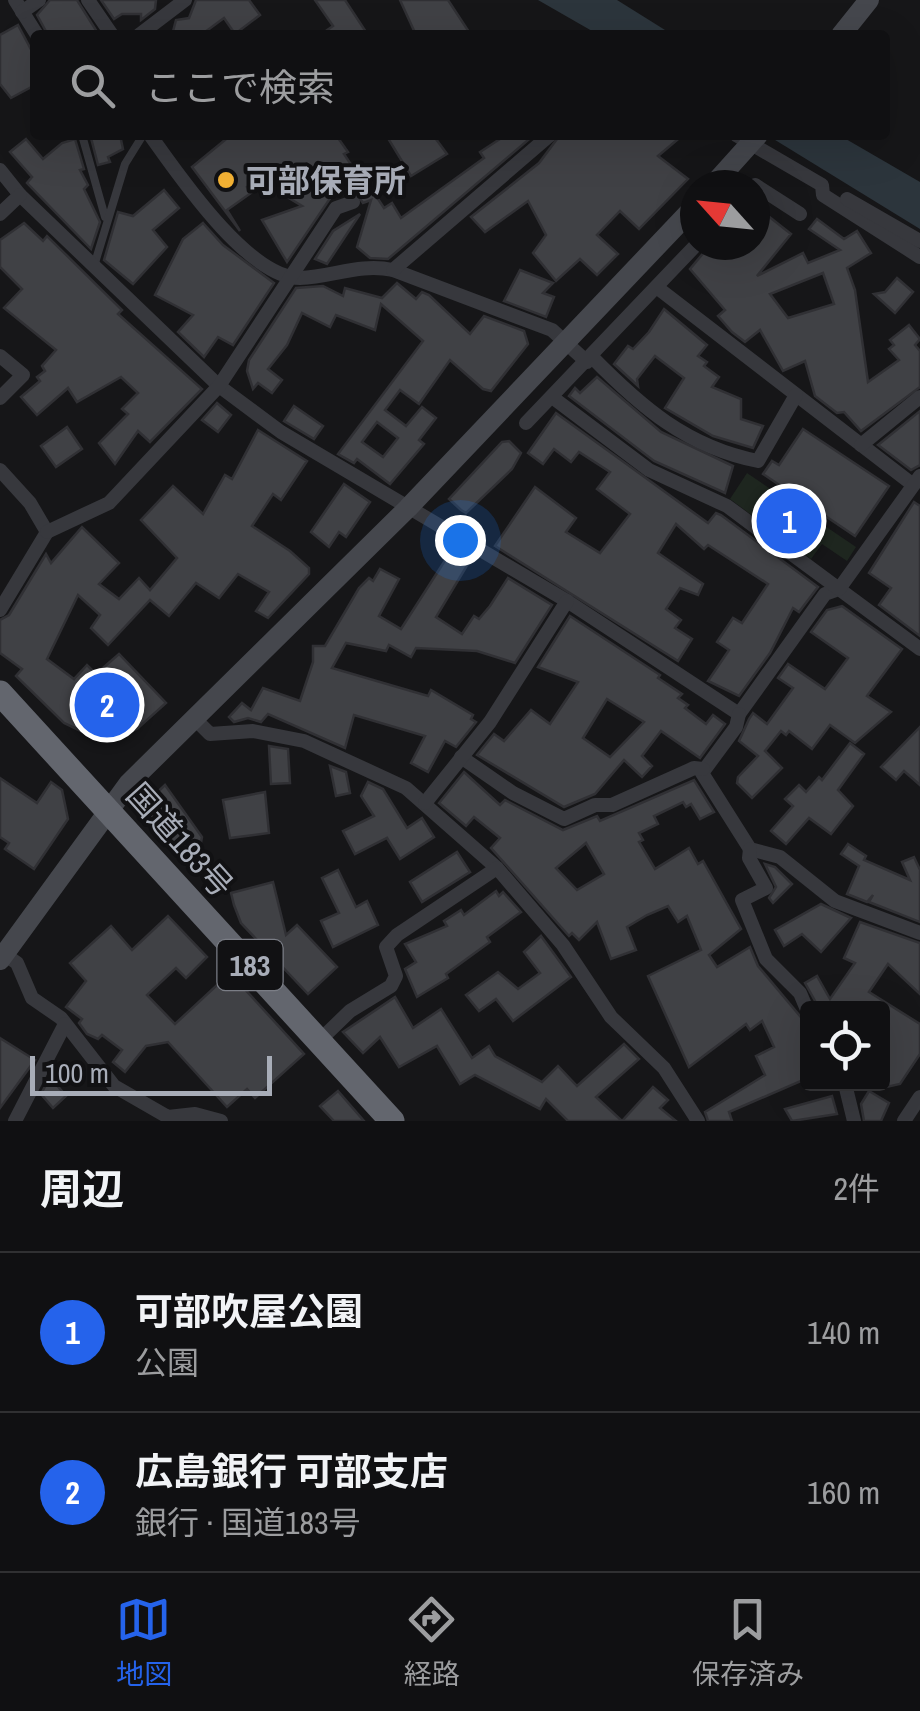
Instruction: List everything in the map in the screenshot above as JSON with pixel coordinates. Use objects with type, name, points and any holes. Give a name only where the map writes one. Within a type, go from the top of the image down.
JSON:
[{"type":"highway","name":"国道183号","points":[[0,693],[14,718],[108,809],[392,1121]]},
{"type":"street","points":[[33,30],[19,6],[39,0]]},
{"type":"street","points":[[88,0],[109,30]]},
{"type":"street","points":[[145,30],[184,0]]},
{"type":"street","points":[[845,30],[869,0]]},
{"type":"street","points":[[154,140],[222,230],[278,272],[291,276],[370,265],[393,270],[552,330],[645,412],[707,445],[758,462],[796,395]]},
{"type":"street","points":[[393,270],[544,140]]},
{"type":"street","points":[[725,170],[747,140]]},
{"type":"street","points":[[751,140],[920,241]]},
{"type":"street","points":[[0,170],[20,195],[219,386],[281,432],[567,602],[738,714]]},
{"type":"street","points":[[822,185],[823,195],[920,257]]},
{"type":"street","points":[[0,214],[20,195]]},
{"type":"street","points":[[770,196],[800,214]]},
{"type":"street","points":[[0,610],[47,532],[108,503],[219,386],[336,208],[353,202]]},
{"type":"street","points":[[220,1121],[195,1114],[168,1116],[114,1086],[64,1024],[32,998],[17,964],[4,947],[108,809],[194,718],[408,508],[680,222]]},
{"type":"street","points":[[526,423],[683,260]]},
{"type":"street","points":[[658,289],[861,445],[916,480],[839,589],[825,594],[738,714],[736,727],[703,769]]},
{"type":"street","points":[[0,356],[23,375],[0,398]]},
{"type":"street","points":[[552,397],[649,470],[727,506],[920,649]]},
{"type":"street","points":[[861,445],[920,397]]},
{"type":"street","points":[[0,470],[30,503],[47,532]]},
{"type":"street","points":[[424,803],[490,722],[567,602]]},
{"type":"street","points":[[194,718],[210,734],[253,731],[304,741],[358,763],[424,803],[497,868],[563,944],[611,1017],[664,1068],[698,1121]]},
{"type":"street","points":[[461,757],[513,793],[564,819],[595,805],[612,805],[694,768],[703,769]]},
{"type":"street","points":[[703,769],[750,850],[749,858],[766,888],[742,900],[766,959],[803,1001]]},
{"type":"street","points":[[750,850],[780,857],[834,901],[920,933]]},
{"type":"street","points":[[319,1041],[350,1011],[391,986],[396,976],[386,947],[397,935],[497,868]]},
{"type":"street","points":[[15,1121],[64,1024]]},
{"type":"street","points":[[847,1091],[854,1121]]},
{"type":"street","points":[[904,1121],[920,1098]]},
{"type":"lane","points":[[83,140],[106,221]]},
{"type":"lane","points":[[94,266],[125,164],[139,140]]},
{"type":"shaded area","points":[[538,0],[617,0],[665,30],[590,30]]},
{"type":"shaded area","points":[[775,140],[848,140],[920,182],[920,229]]},
{"type":"shaded area","points":[[747,473],[856,547],[847,561],[822,544],[811,559],[730,499]]},
{"type":"building","points":[[50,0],[77,0],[96,30],[45,30],[37,15]]},
{"type":"building","points":[[101,0],[156,0],[155,9],[141,20],[141,14],[122,14],[114,19]]},
{"type":"building","points":[[196,0],[249,0],[260,15],[240,30],[232,30],[224,18],[208,30],[173,30],[176,20],[189,18]]},
{"type":"building","points":[[315,0],[345,0],[365,30],[327,30],[333,26]]},
{"type":"building","points":[[400,0],[448,0],[468,30],[414,30]]},
{"type":"building","points":[[18,25],[30,48],[30,88],[11,98],[0,84],[0,35]]},
{"type":"building","points":[[26,139],[43,159],[62,143],[75,140],[84,169],[80,170],[88,185],[84,189],[100,222],[91,249],[27,183],[32,177],[10,152]]},
{"type":"building","points":[[92,140],[121,140],[123,149],[108,157],[110,162],[98,165]]},
{"type":"building","points":[[225,140],[340,140],[352,166],[287,262],[262,220],[302,206],[289,198],[272,167],[247,187],[251,193],[227,210],[240,231],[192,167]]},
{"type":"building","points":[[389,140],[437,140],[447,154],[411,176]]},
{"type":"building","points":[[498,140],[528,140],[388,259],[370,258],[357,247],[371,200],[363,203],[350,184],[363,176],[384,208],[392,203],[401,218],[484,158],[480,152]]},
{"type":"building","points":[[556,140],[677,140],[658,156],[680,173],[680,187],[639,229],[620,211],[597,235],[618,254],[597,275],[580,259],[556,281],[533,253],[546,235],[528,201],[485,232],[471,217],[539,163]]},
{"type":"building","points":[[164,190],[179,208],[153,230],[167,247],[133,284],[104,260],[118,212],[133,216]]},
{"type":"building","points":[[360,214],[327,264],[315,259],[333,231]]},
{"type":"building","points":[[770,217],[791,234],[770,260]]},
{"type":"building","points":[[817,219],[844,239],[857,231],[871,253],[847,268],[855,290],[868,382],[899,360],[889,349],[894,345],[890,340],[909,325],[920,339],[915,345],[920,351],[920,387],[861,431],[844,412],[837,413],[815,396],[805,361],[783,371],[760,330],[745,342],[732,332],[718,316],[725,310],[690,269],[698,260],[770,260],[757,276],[803,253],[808,263],[840,250],[809,229]],"holes":[[[823,273],[834,304],[788,318],[770,294]]]},
{"type":"building","points":[[24,223],[43,241],[47,236],[122,310],[118,314],[202,389],[150,442],[138,431],[115,464],[99,443],[128,414],[122,409],[138,393],[121,377],[77,402],[68,388],[37,415],[21,397],[40,381],[37,377],[45,371],[42,366],[56,350],[4,308],[22,289],[0,267],[0,240]]},
{"type":"building","points":[[203,223],[223,245],[274,283],[233,345],[218,337],[204,357],[178,332],[193,315],[155,295],[183,239]]},
{"type":"building","points":[[520,270],[553,283],[543,293],[554,297],[546,317],[504,301]]},
{"type":"building","points":[[897,278],[913,292],[895,313],[874,294],[885,292]]},
{"type":"building","points":[[397,283],[416,299],[422,292],[429,295],[470,334],[484,316],[524,331],[528,344],[491,391],[483,389],[450,360],[419,404],[400,390],[385,410],[406,426],[422,407],[436,418],[419,440],[424,444],[390,484],[357,459],[354,463],[338,454],[423,341],[381,304],[375,330],[336,315],[330,327],[302,313],[287,345],[268,369],[282,380],[272,393],[258,383],[253,389],[247,371],[249,360],[296,288],[323,286],[343,296],[345,288],[382,298]],"holes":[[[377,422],[398,438],[383,457],[362,442]]]},
{"type":"building","points":[[664,309],[707,345],[698,356],[719,377],[712,387],[741,399],[741,419],[763,426],[753,448],[713,436],[665,408],[684,378],[655,356],[637,379],[638,386],[614,364],[628,346],[633,349],[649,332]]},
{"type":"building","points":[[597,377],[661,432],[733,466],[725,493],[654,461],[569,396],[575,388],[580,393]]},
{"type":"building","points":[[217,403],[231,415],[218,432],[202,420]]},
{"type":"building","points":[[294,406],[323,426],[314,439],[284,421]]},
{"type":"building","points":[[920,411],[920,465],[911,470],[878,445]]},
{"type":"building","points":[[556,413],[708,523],[716,513],[721,515],[818,587],[799,612],[793,608],[770,653],[739,696],[708,681],[729,650],[717,642],[733,618],[742,623],[768,584],[708,545],[704,549],[676,524],[658,553],[703,584],[698,595],[680,588],[666,609],[681,620],[675,628],[692,639],[678,661],[495,546],[535,487],[576,518],[566,532],[600,553],[630,514],[597,489],[610,472],[579,452],[571,462],[554,449],[543,464],[528,453]]},
{"type":"building","points":[[67,427],[82,449],[56,467],[41,446]]},
{"type":"building","points":[[803,429],[889,486],[855,536],[763,474],[772,461],[779,465]]},
{"type":"building","points":[[258,430],[307,461],[281,500],[273,494],[252,526],[290,551],[309,568],[309,574],[268,618],[256,611],[269,592],[238,574],[219,598],[196,583],[169,616],[150,600],[108,645],[91,628],[100,615],[78,595],[47,659],[74,679],[87,665],[96,674],[119,654],[166,703],[137,729],[113,737],[87,734],[64,723],[16,676],[22,669],[0,653],[0,620],[9,615],[46,554],[51,563],[82,527],[119,563],[99,584],[119,599],[139,578],[150,590],[177,558],[141,520],[173,486],[203,514],[225,475],[232,479]]},
{"type":"building","points":[[509,441],[521,453],[512,469],[466,513],[461,510],[449,499],[502,442]]},
{"type":"building","points":[[344,484],[370,502],[346,537],[339,532],[329,547],[311,532]]},
{"type":"building","points":[[914,502],[920,506],[920,636],[879,605],[891,588],[869,573]]},
{"type":"building","points":[[453,548],[471,559],[436,617],[462,634],[474,616],[479,619],[490,606],[508,578],[552,605],[515,663],[477,651],[416,648],[411,657],[389,645],[386,651],[346,643],[332,668],[428,696],[431,690],[473,715],[471,719],[476,722],[456,747],[445,741],[428,772],[411,763],[425,736],[354,715],[345,748],[268,714],[261,722],[248,718],[234,722],[229,717],[242,703],[251,710],[263,688],[300,701],[313,662],[313,646],[325,646],[359,588],[369,578],[373,581],[380,569],[399,579],[379,616],[401,629]]},
{"type":"building","points":[[842,606],[902,649],[867,696],[891,712],[855,743],[830,725],[812,749],[789,731],[786,735],[781,731],[765,751],[782,768],[752,798],[737,783],[758,756],[739,741],[749,719],[753,713],[767,724],[793,688],[778,678],[788,664],[825,689],[848,658],[811,632],[827,610]]},
{"type":"building","points":[[570,616],[660,675],[658,678],[682,694],[678,698],[688,705],[685,708],[706,724],[713,715],[725,724],[700,758],[661,731],[642,756],[652,766],[642,777],[624,760],[595,794],[564,807],[477,755],[494,734],[504,741],[531,710],[550,724],[578,682],[538,667]],"holes":[[[607,699],[644,722],[610,757],[583,738]]]},
{"type":"building","points":[[920,727],[920,785],[904,771],[896,780],[881,767]]},
{"type":"building","points":[[850,743],[864,754],[838,790],[853,806],[831,834],[809,818],[786,844],[771,831],[793,806],[785,799],[799,785],[806,792],[819,777],[822,780]]},
{"type":"building","points":[[269,746],[288,749],[290,783],[271,784]]},
{"type":"building","points":[[330,766],[346,772],[350,793],[336,796]]},
{"type":"building","points":[[464,772],[500,805],[505,800],[563,830],[597,816],[600,821],[694,780],[714,812],[700,819],[691,804],[686,807],[683,802],[654,816],[658,824],[639,833],[643,840],[639,842],[655,869],[689,848],[698,864],[703,861],[741,929],[709,955],[717,967],[750,947],[758,966],[800,1016],[800,1081],[729,1112],[732,1121],[708,1121],[705,1112],[765,1075],[756,1056],[774,1047],[762,1021],[750,1030],[746,1024],[689,1067],[648,976],[701,950],[687,916],[678,922],[668,906],[647,915],[627,927],[636,950],[611,959],[597,922],[579,940],[572,933],[569,936],[491,848],[500,838],[474,817],[466,826],[439,803]],"holes":[[[586,843],[604,874],[577,890],[556,868]]]},
{"type":"building","points":[[0,778],[37,803],[51,782],[62,790],[68,819],[34,869],[5,849],[9,843],[0,837]]},
{"type":"building","points":[[368,782],[383,789],[407,828],[422,818],[434,837],[400,859],[387,838],[355,854],[343,831],[374,816],[361,796]]},
{"type":"building","points":[[165,785],[202,837],[198,859],[190,866],[145,811],[145,804]]},
{"type":"building","points":[[265,792],[269,833],[230,838],[223,800]]},
{"type":"building","points":[[848,844],[866,856],[864,860],[910,880],[902,862],[914,857],[920,870],[920,922],[869,902],[873,895],[867,902],[847,894],[859,866],[841,854]]},
{"type":"building","points":[[457,852],[470,872],[422,902],[410,882]]},
{"type":"building","points":[[765,864],[775,867],[792,884],[773,903],[769,898],[776,887]]},
{"type":"building","points":[[338,870],[356,907],[367,901],[378,925],[333,947],[321,921],[339,913],[322,878]]},
{"type":"building","points":[[273,882],[286,935],[297,925],[337,967],[308,994],[241,923],[234,905],[231,893]]},
{"type":"building","points":[[496,891],[499,896],[503,892],[521,912],[487,937],[490,942],[446,974],[448,978],[417,997],[405,969],[416,962],[405,944],[447,926],[444,921],[461,910],[464,915]]},
{"type":"building","points":[[821,904],[851,918],[821,952],[802,934],[784,946],[775,930]]},
{"type":"building","points":[[168,916],[207,957],[186,978],[176,968],[147,995],[175,1024],[230,973],[304,1054],[255,1098],[247,1089],[227,1107],[168,1042],[146,1046],[125,1072],[113,1062],[122,1050],[102,1035],[98,1039],[87,1034],[79,1023],[82,1019],[66,1007],[86,981],[70,963],[111,926],[132,950]]},
{"type":"building","points":[[860,922],[920,943],[920,994],[888,964],[869,992],[883,1001],[815,1001],[805,983],[817,976],[830,999],[855,963],[844,958]]},
{"type":"building","points":[[541,936],[571,977],[513,1021],[496,999],[479,1011],[466,995],[498,972],[518,989],[540,973],[524,952]]},
{"type":"building","points":[[395,997],[413,1028],[441,1009],[472,1058],[489,1046],[495,1056],[542,1082],[558,1066],[577,1086],[624,1044],[639,1059],[596,1097],[622,1121],[568,1121],[546,1099],[540,1109],[475,1075],[460,1084],[437,1046],[399,1067],[380,1037],[363,1053],[343,1032]]},
{"type":"building","points":[[890,1005],[920,1024],[920,1054],[900,1084],[890,1086]]},
{"type":"building","points":[[0,1038],[35,1060],[0,1108]]},
{"type":"building","points":[[50,1077],[66,1096],[53,1108],[41,1094]]},
{"type":"building","points":[[653,1087],[668,1100],[660,1108],[676,1121],[622,1121]]},
{"type":"building","points":[[338,1091],[364,1121],[334,1121],[320,1106]]},
{"type":"building","points":[[869,1091],[889,1103],[881,1121],[864,1121],[861,1104]]},
{"type":"building","points":[[832,1096],[837,1114],[792,1121],[785,1109]]},
{"type":"place","name":"可部保育所","points":[[226,180]]},
{"type":"place","name":"可部吹屋公園","points":[[789,521]]},
{"type":"place","name":"広島銀行 可部支店","points":[[107,705]]}]
